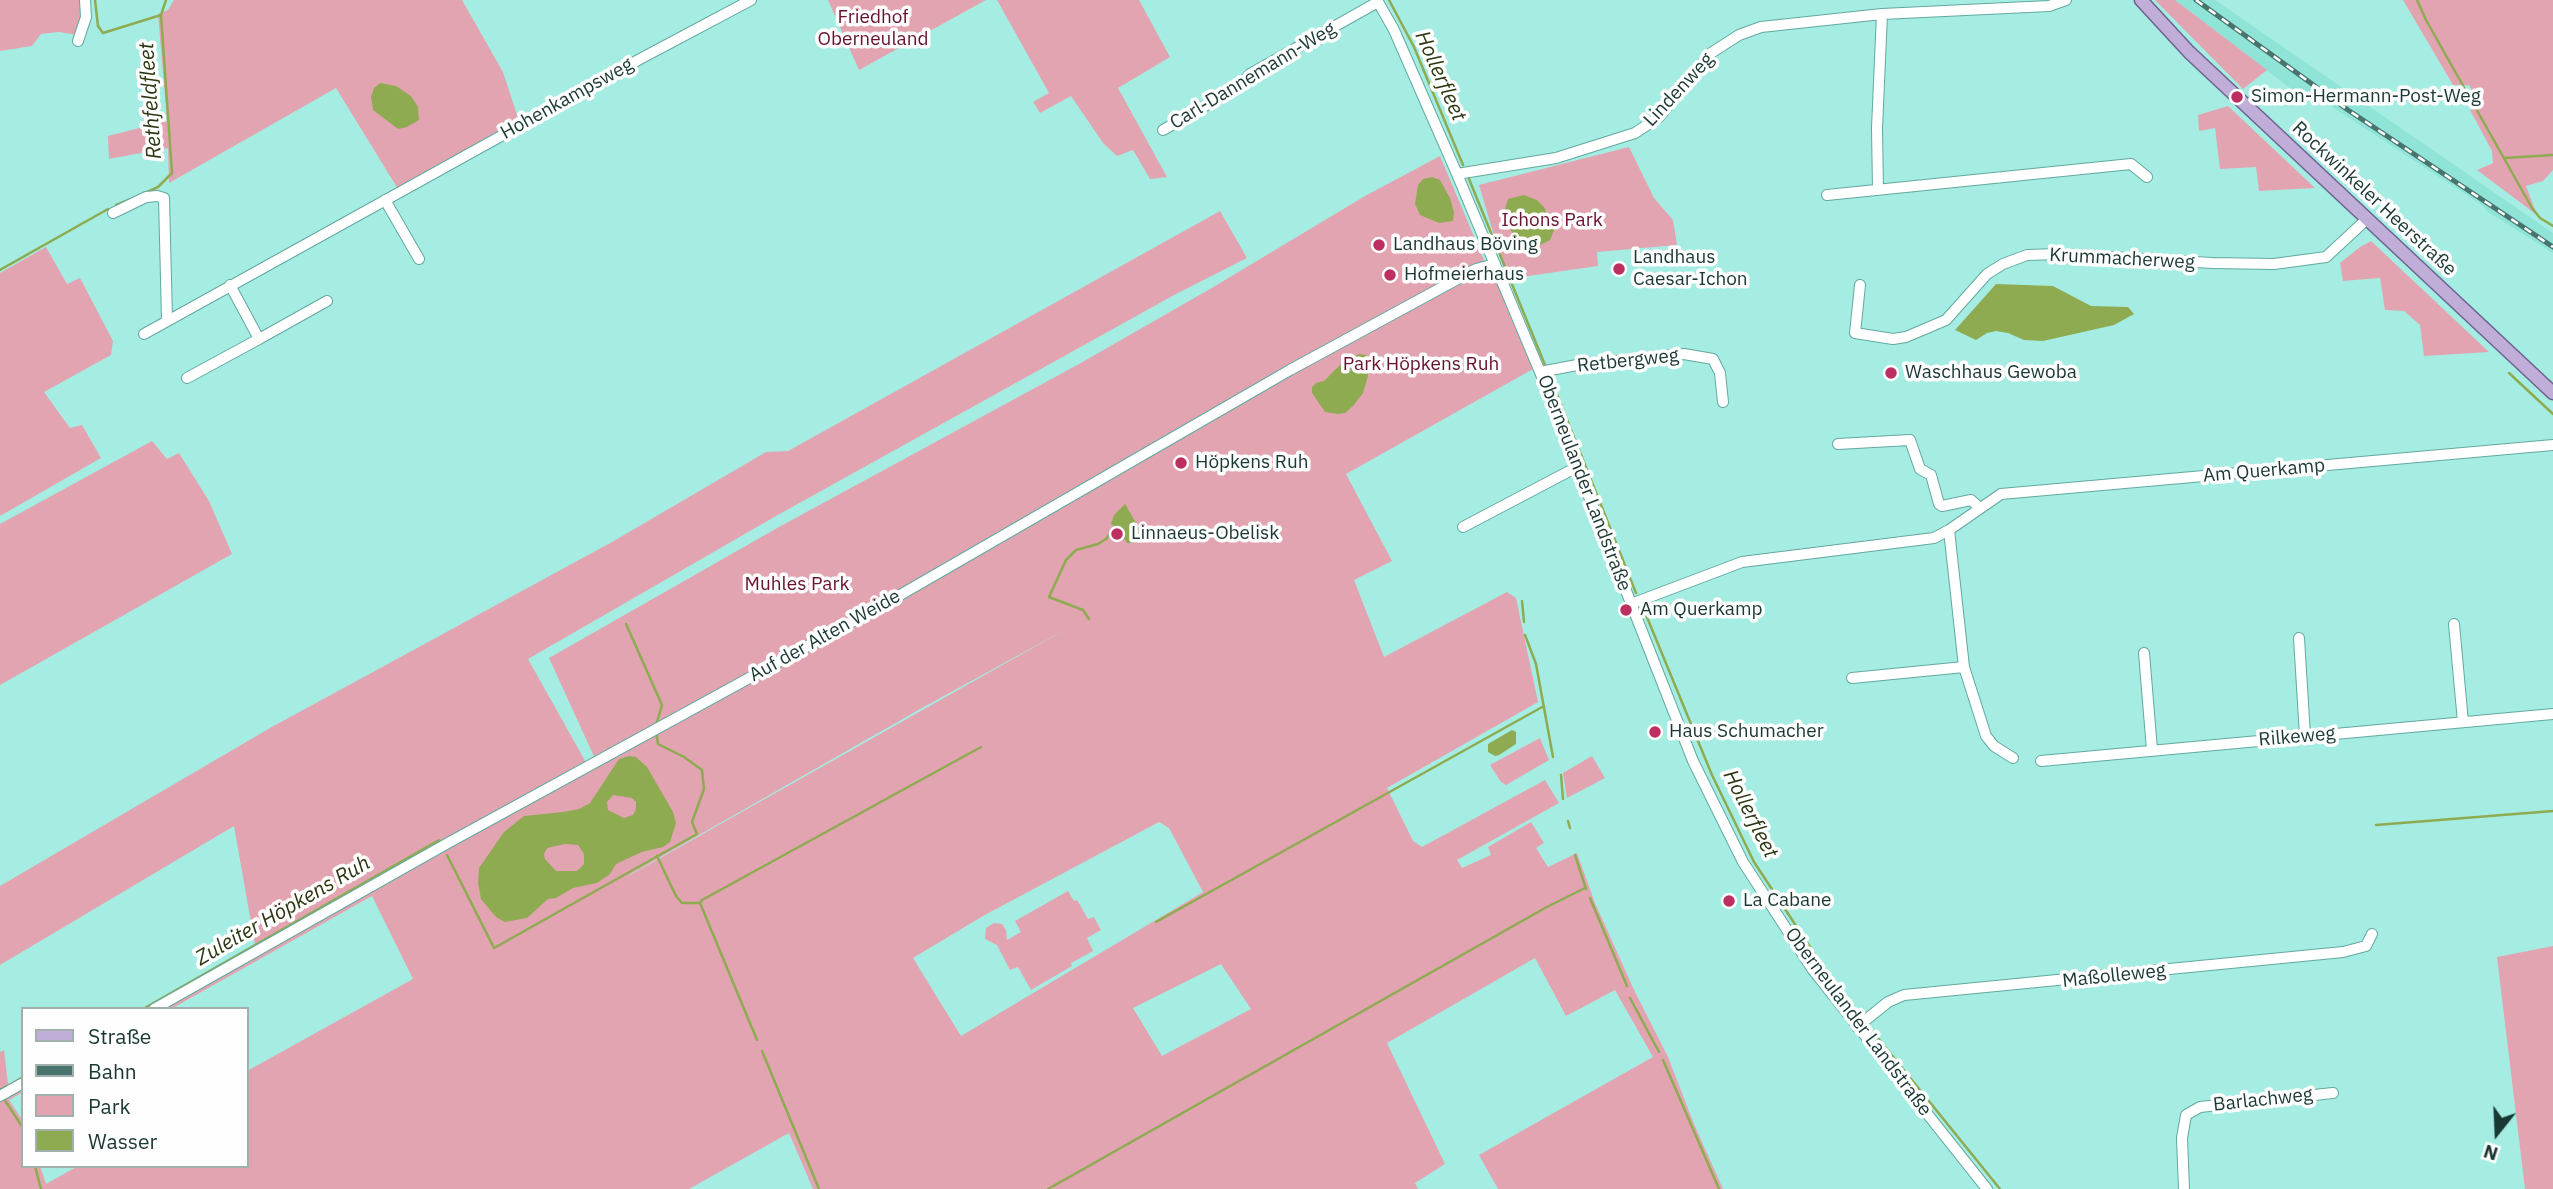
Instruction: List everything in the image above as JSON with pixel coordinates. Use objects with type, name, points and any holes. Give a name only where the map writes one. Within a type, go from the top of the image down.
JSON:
[{"type":"main road","name":"Rockwinkeler Heerstraße","points":[[2141,0],[2189,52],[2553,393]]},
{"type":"street","points":[[78,41],[86,17],[85,0]]},
{"type":"street","name":"Lindenweg","points":[[1457,174],[1567,155],[1635,133],[1659,117],[1711,53],[1740,35],[1772,24],[1882,14],[2049,6],[2066,0]]},
{"type":"street","name":"Hohenkampsweg","points":[[144,334],[747,1]]},
{"type":"street","name":"Carl-Dannemann-Weg","points":[[1163,130],[1240,86],[1250,74],[1378,1]]},
{"type":"street","name":"Oberneulander Landstraße","points":[[1378,1],[1457,174],[1540,372],[1693,761],[1743,862],[1801,953],[1987,1189]]},
{"type":"street","points":[[1878,190],[1877,128],[1882,14]]},
{"type":"street","points":[[1827,195],[2131,164],[2147,177]]},
{"type":"street","points":[[113,213],[146,197],[164,198],[167,320]]},
{"type":"street","points":[[385,200],[419,259]]},
{"type":"street","name":"Krummacherweg","points":[[1860,285],[1855,333],[1893,339],[1906,337],[1946,320],[1987,274],[2003,264],[2027,255],[2058,254],[2273,264],[2326,257],[2367,219]]},
{"type":"street","name":"Auf der Alten Weide","points":[[158,1007],[656,728],[888,602],[1290,370],[1476,269],[1495,264]]},
{"type":"street","points":[[230,285],[259,339]]},
{"type":"street","points":[[187,378],[327,301]]},
{"type":"street","name":"Retbergweg","points":[[1540,372],[1577,365],[1684,354],[1713,359],[1720,373],[1723,402]]},
{"type":"street","points":[[1838,444],[1910,440],[1920,469],[1931,475],[1942,506],[1971,500],[1980,508]]},
{"type":"street","name":"Am Querkamp","points":[[1631,604],[1742,562],[1934,538],[2001,494],[2553,445]]},
{"type":"street","points":[[1463,527],[1577,467]]},
{"type":"street","points":[[1949,530],[1964,667],[1986,736],[1994,746],[2013,758]]},
{"type":"street","points":[[2454,624],[2463,722]]},
{"type":"street","points":[[2299,638],[2305,736]]},
{"type":"street","points":[[2144,653],[2152,750]]},
{"type":"street","points":[[1852,678],[1964,667]]},
{"type":"street","name":"Rilkeweg","points":[[2041,761],[2553,714]]},
{"type":"street","name":"Maßolleweg","points":[[1857,1027],[1888,1002],[1904,995],[2343,952],[2366,946],[2372,934]]},
{"type":"street","points":[[0,1096],[21,1084]]},
{"type":"street","name":"Barlachweg","points":[[2184,1189],[2182,1138],[2186,1115],[2200,1107],[2333,1093]]},
{"type":"shaded area","points":[[2175,0],[2215,0],[2553,233],[2553,253],[2334,108],[2305,91],[2299,95]]},
{"type":"green space","points":[[0,0],[81,0],[82,11],[77,35],[59,32],[41,34],[32,46],[0,51]]},
{"type":"green space","points":[[174,0],[462,0],[503,72],[519,121],[398,189],[336,88],[169,183],[168,148],[109,159],[108,136],[167,121],[158,14],[168,10]]},
{"type":"green space","name":"Friedhof Oberneuland","points":[[828,0],[986,0],[859,70]]},
{"type":"green space","points":[[997,0],[1139,0],[1170,57],[1118,88],[1167,177],[1150,179],[1133,150],[1117,156],[1103,143],[1071,96],[1040,113],[1033,102],[1049,93]]},
{"type":"green space","points":[[2155,0],[2175,0],[2267,70],[2243,89]]},
{"type":"green space","points":[[2403,0],[2553,0],[2553,170],[2543,181],[2526,186],[2537,215],[2477,170],[2493,163],[2492,151],[2470,110],[2481,108],[2469,85],[2453,85]]},
{"type":"green space","points":[[2228,106],[2315,188],[2259,191],[2256,167],[2220,169],[2215,128],[2199,131],[2198,115]]},
{"type":"green space","name":"Ichons Park","points":[[1629,147],[1654,198],[1673,220],[1677,245],[1597,252],[1598,266],[1507,279],[1479,185]]},
{"type":"green space","points":[[1440,156],[1491,277],[1495,276],[1533,369],[1346,474],[1392,561],[1354,580],[1384,657],[1507,592],[1516,598],[1538,702],[1387,788],[1413,841],[1422,847],[1545,780],[1559,803],[1457,860],[1462,868],[1491,855],[1488,847],[1531,822],[1544,843],[1536,848],[1548,867],[1577,853],[1595,903],[1668,1057],[1723,1189],[1498,1189],[1479,1155],[1653,1057],[1615,990],[1566,1016],[1535,958],[1387,1043],[1445,1164],[1415,1183],[1418,1189],[813,1189],[789,1133],[689,1189],[0,1189],[0,1052],[4,1050],[8,1084],[21,1077],[21,1093],[9,1100],[21,1118],[21,1168],[41,1168],[46,1184],[74,1168],[248,1168],[248,1070],[413,979],[372,896],[175,1007],[145,1007],[255,945],[234,826],[0,965],[0,886],[270,728],[612,542],[766,452],[788,451],[1220,211],[1247,258],[1176,294],[776,516],[528,659],[588,766],[597,763],[549,658],[779,527],[1079,364],[1365,196]],"holes":[[[1068,628],[630,875],[922,708]],[[1159,822],[1169,828],[1203,892],[961,1036],[913,958],[983,916]],[[1221,964],[1251,1009],[1162,1056],[1133,1008]]]},
{"type":"green space","points":[[2371,241],[2489,352],[2424,356],[2420,325],[2404,311],[2385,310],[2380,278],[2343,281],[2340,263]]},
{"type":"green space","points":[[46,247],[67,284],[80,278],[113,341],[111,355],[44,392],[70,428],[82,425],[101,458],[0,516],[0,273]]},
{"type":"green space","points":[[152,441],[167,459],[179,453],[209,501],[232,554],[0,685],[0,524]]},
{"type":"green space","points":[[1540,738],[1549,760],[1506,785],[1501,782],[1490,765]]},
{"type":"green space","points":[[1592,756],[1605,778],[1567,798],[1563,773]]},
{"type":"green space","points":[[1068,891],[1088,919],[1094,917],[1101,930],[1087,938],[1093,951],[1031,990],[1018,967],[1010,970],[997,945],[985,939],[986,928],[994,923],[1002,924],[1007,940],[1021,932],[1015,921]]},
{"type":"green space","points":[[2553,946],[2553,1189],[2525,1189],[2497,957]]},
{"type":"water","points":[[380,83],[396,86],[411,96],[418,107],[419,120],[398,129],[373,110],[371,97],[374,88]]},
{"type":"water","points":[[1432,177],[1440,180],[1450,198],[1454,212],[1453,221],[1439,223],[1420,215],[1415,204],[1418,185],[1423,179]]},
{"type":"water","points":[[1524,195],[1537,200],[1544,207],[1554,230],[1550,240],[1540,245],[1516,242],[1506,219],[1508,199]]},
{"type":"water","points":[[1996,284],[2053,286],[2091,306],[2128,307],[2134,314],[2114,325],[2043,341],[2024,340],[1996,331],[1976,340],[1955,330]]},
{"type":"water","points":[[1359,354],[1366,355],[1368,376],[1363,393],[1345,413],[1325,412],[1312,393],[1312,387]]},
{"type":"water","points":[[1125,504],[1138,526],[1142,540],[1136,543],[1127,543],[1118,529],[1111,524],[1114,515]]},
{"type":"water","points":[[1512,730],[1516,732],[1516,744],[1499,755],[1488,752],[1488,744]]},
{"type":"water","points":[[636,757],[647,767],[673,812],[676,823],[670,842],[616,864],[610,874],[597,883],[573,888],[556,898],[548,899],[527,918],[505,922],[496,917],[481,899],[479,868],[504,832],[524,816],[579,809],[590,803],[619,759]],"holes":[[[613,795],[632,798],[636,802],[633,815],[624,818],[608,810],[607,802]],[[565,844],[578,845],[584,854],[584,864],[577,871],[556,871],[545,859],[547,848]]]},
{"type":"waterway","name":"Rethfeldfleet","points":[[95,0],[98,26],[103,33],[161,15]]},
{"type":"waterway","name":"Rethfeldfleet","points":[[145,193],[158,187],[172,173],[161,15],[166,0]]},
{"type":"waterway","name":"Hollerfleet","points":[[1389,0],[1414,47],[1463,165]]},
{"type":"waterway","points":[[2417,0],[2532,208],[2540,218],[2553,226]]},
{"type":"waterway","points":[[2504,158],[2553,155]]},
{"type":"waterway","name":"Hollerfleet","points":[[1469,179],[1545,365]]},
{"type":"waterway","name":"Rethfeldfleet","points":[[116,205],[136,197]]},
{"type":"waterway","name":"Rethfeldfleet","points":[[0,270],[108,209]]},
{"type":"waterway","points":[[2509,373],[2553,414]]},
{"type":"waterway","name":"Hollerfleet","points":[[1550,377],[1636,593]]},
{"type":"waterway","points":[[1089,619],[1083,610],[1049,597],[1066,560],[1076,550],[1106,539],[1114,528]]},
{"type":"waterway","points":[[1522,601],[1524,622]]},
{"type":"waterway","name":"Hollerfleet","points":[[1644,610],[1712,775],[1754,862],[1841,994],[1859,1015]]},
{"type":"waterway","points":[[626,624],[662,705],[656,725]]},
{"type":"waterway","points":[[1525,635],[1536,664],[1553,757]]},
{"type":"waterway","points":[[1156,922],[1544,706]]},
{"type":"waterway","name":"Zuleiter Höpkens Ruh","points":[[447,855],[494,948],[697,834],[692,822],[704,789],[702,770],[658,744],[656,731]]},
{"type":"waterway","points":[[700,903],[981,747]]},
{"type":"waterway","points":[[1561,775],[1563,799]]},
{"type":"waterway","points":[[2376,825],[2553,811]]},
{"type":"waterway","points":[[1568,821],[1570,828]]},
{"type":"waterway","name":"Zuleiter Höpkens Ruh","points":[[147,1007],[439,840]]},
{"type":"waterway","points":[[1575,855],[1586,889]]},
{"type":"waterway","points":[[657,856],[682,903],[700,903],[757,1040]]},
{"type":"waterway","points":[[1048,1189],[1545,908],[1585,888]]},
{"type":"waterway","points":[[1590,898],[1627,986]]},
{"type":"waterway","points":[[1630,998],[1659,1052]]},
{"type":"waterway","name":"Hollerfleet","points":[[1869,1027],[2000,1189]]},
{"type":"waterway","points":[[762,1051],[819,1189]]},
{"type":"waterway","points":[[1663,1060],[1719,1189]]},
{"type":"waterway","name":"Zuleiter Höpkens Ruh","points":[[15,1082],[21,1078]]},
{"type":"waterway","name":"Rethfeldfleet","points":[[0,1090],[7,1086]]},
{"type":"waterway","name":"Rethfeldfleet","points":[[4,1099],[21,1125]]},
{"type":"waterway","name":"Rethfeldfleet","points":[[36,1168],[41,1189]]},
{"type":"railway","points":[[2196,0],[2348,110],[2553,247]]},
{"type":"place","name":"Simon-Hermann-Post-Weg","points":[[2237,97]]},
{"type":"place","name":"Landhaus Böving","points":[[1379,245]]},
{"type":"place","name":"Landhaus Caesar-Ichon","points":[[1619,269]]},
{"type":"place","name":"Hofmeierhaus","points":[[1390,275]]},
{"type":"place","name":"Waschhaus Gewoba","points":[[1891,373]]},
{"type":"place","name":"Höpkens Ruh","points":[[1181,463]]},
{"type":"place","name":"Linnaeus-Obelisk","points":[[1117,534]]},
{"type":"place","name":"Am Querkamp","points":[[1626,610]]},
{"type":"place","name":"Haus Schumacher","points":[[1655,732]]},
{"type":"place","name":"La Cabane","points":[[1729,901]]},
{"type":"park label","name":"Park Höpkens Ruh","points":[[1421,365]]},
{"type":"park label","name":"Muhles Park","points":[[797,585]]}]
